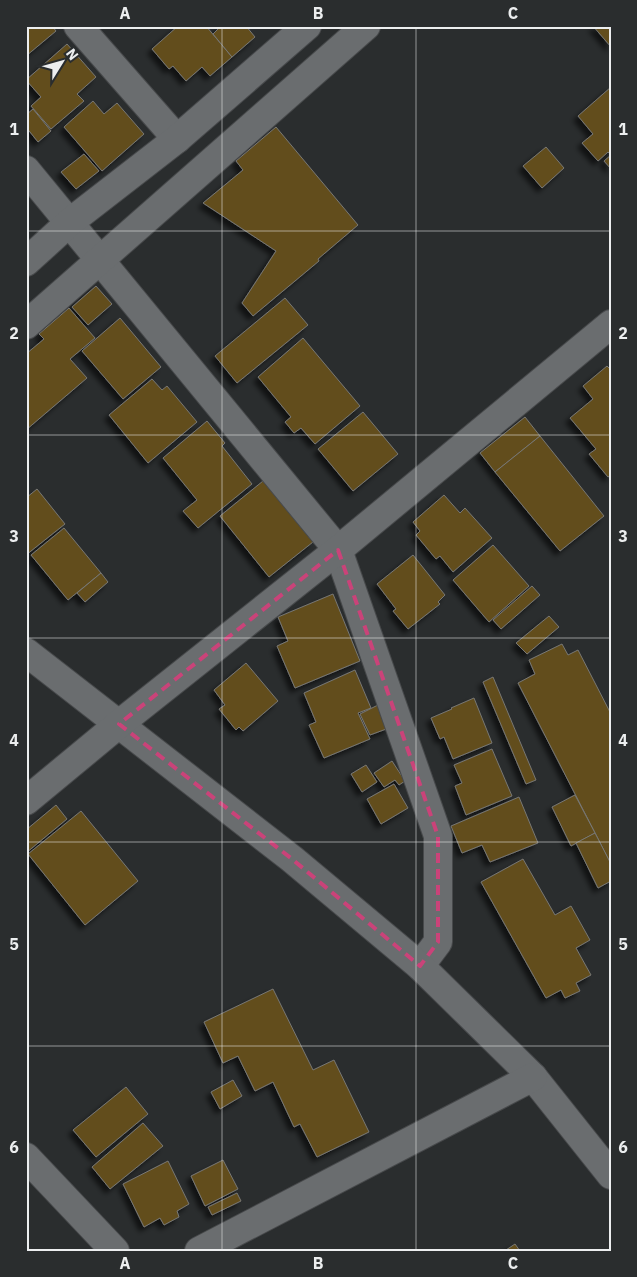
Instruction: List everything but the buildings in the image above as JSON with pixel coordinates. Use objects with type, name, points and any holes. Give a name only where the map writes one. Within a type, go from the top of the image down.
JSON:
[{"type":"street","points":[[78,26],[177,139]]},
{"type":"street","points":[[26,262],[70,222],[177,139],[307,26]]},
{"type":"street","points":[[26,325],[366,26]]},
{"type":"street","points":[[26,170],[338,550],[438,836],[438,942],[420,966]]},
{"type":"street","points":[[26,801],[119,724],[338,550],[611,324]]},
{"type":"street","points":[[26,652],[292,858],[420,966],[533,1077],[611,1175]]},
{"type":"street","points":[[199,1251],[533,1077]]},
{"type":"street","points":[[26,1157],[116,1251]]},
{"type":"highlighted area","points":[[338,550],[438,836],[438,942],[420,966],[292,859],[119,724]]}]
